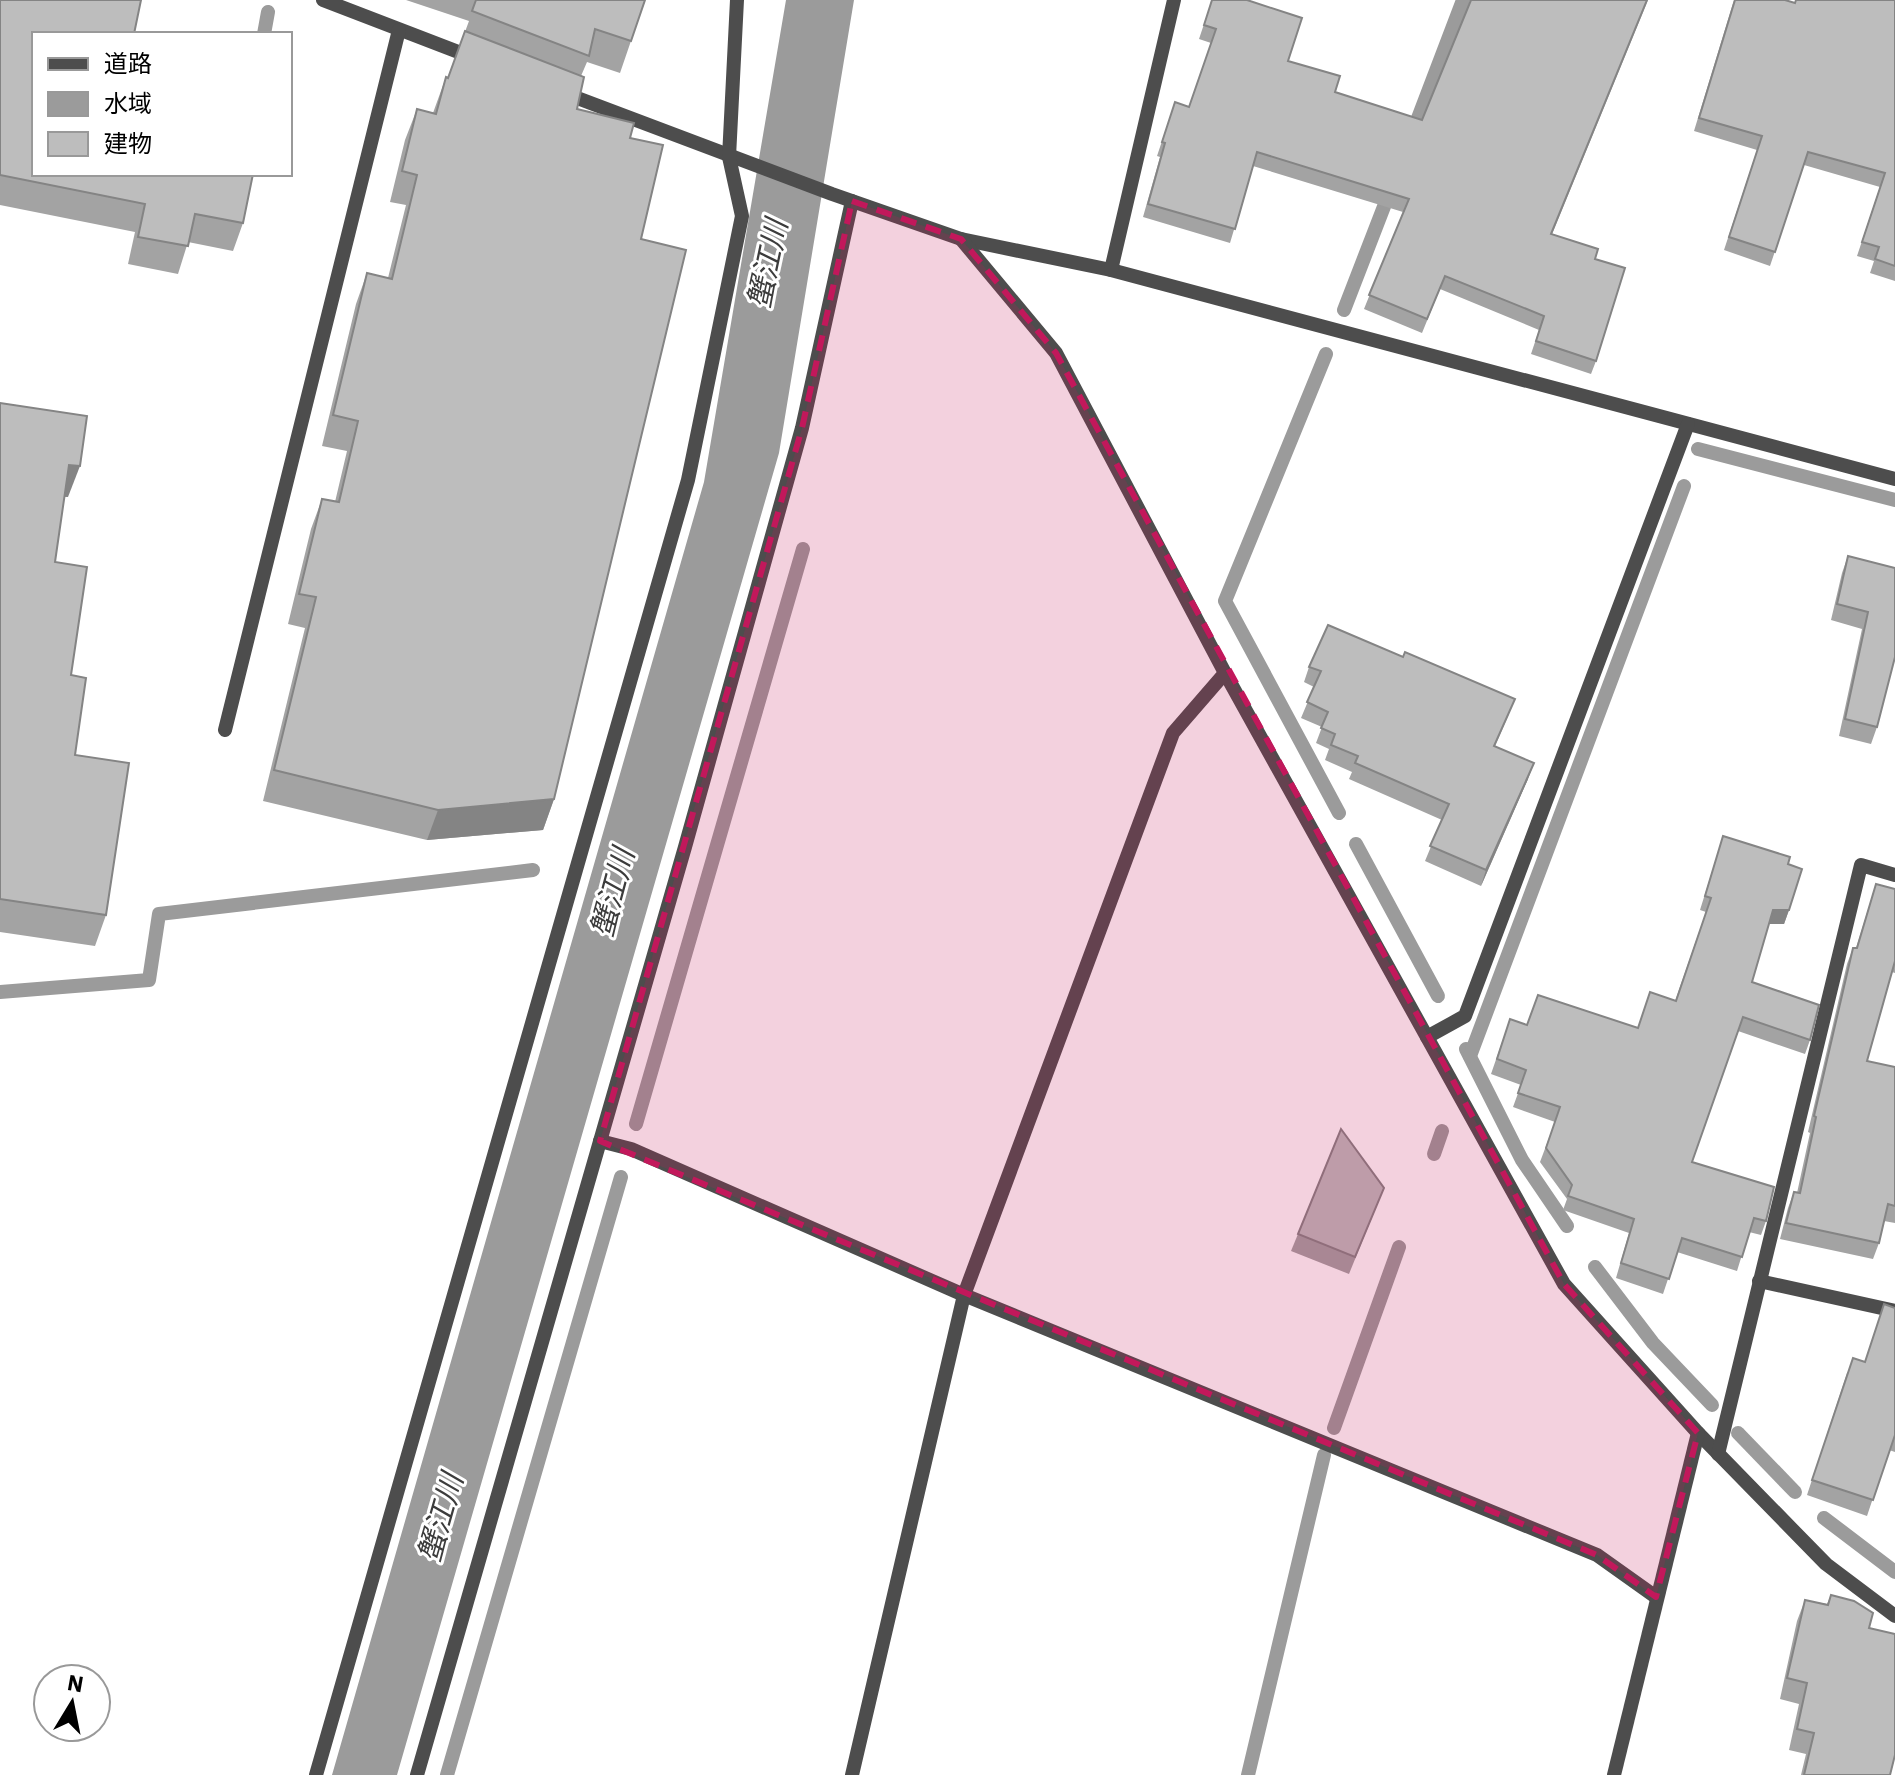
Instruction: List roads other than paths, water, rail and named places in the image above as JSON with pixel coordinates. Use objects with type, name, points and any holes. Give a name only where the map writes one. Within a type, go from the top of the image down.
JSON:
[{"type":"street","points":[[323,0],[485,63]]},
{"type":"street","points":[[316,1775],[688,480],[742,216],[729,157],[737,0]]},
{"type":"street","points":[[1111,270],[1174,0]]},
{"type":"street","points":[[225,730],[399,30]]},
{"type":"street","points":[[543,85],[729,157],[961,239],[1111,270],[1895,479]]},
{"type":"street","points":[[417,1775],[802,428],[852,201]]},
{"type":"street","points":[[961,239],[1056,353],[1225,673],[1564,1284],[1698,1433],[1826,1564],[1895,1616]]},
{"type":"street","points":[[1427,1037],[1465,1016],[1688,424]]},
{"type":"street","points":[[852,1775],[964,1295],[1173,733],[1225,673]]},
{"type":"street","points":[[1718,1454],[1861,865],[1895,875]]},
{"type":"street","points":[[600,1141],[631,1149],[964,1295],[1597,1555],[1656,1597]]},
{"type":"street","points":[[1759,1281],[1895,1311]]},
{"type":"street","points":[[1614,1775],[1698,1433]]},
{"type":"water","name":"蟹江川","points":[[786,0],[854,0],[779,453],[397,1775],[332,1775],[704,482]]},
{"type":"waterway","points":[[1412,134],[1463,0]]},
{"type":"waterway","points":[[264,32],[268,12]]},
{"type":"waterway","points":[[1344,310],[1390,191]]},
{"type":"waterway","points":[[1326,354],[1225,601],[1339,813]]},
{"type":"waterway","points":[[1698,449],[1895,500]]},
{"type":"waterway","points":[[1470,1056],[1684,486]]},
{"type":"waterway","points":[[636,1124],[803,549]]},
{"type":"waterway","points":[[1356,844],[1438,996]]},
{"type":"waterway","points":[[0,992],[149,980],[159,914],[533,870]]},
{"type":"waterway","points":[[1466,1049],[1522,1160],[1567,1226]]},
{"type":"waterway","points":[[1434,1154],[1442,1131]]},
{"type":"waterway","points":[[447,1775],[621,1177]]},
{"type":"waterway","points":[[1334,1428],[1399,1247]]},
{"type":"waterway","points":[[1595,1267],[1653,1343],[1712,1405]]},
{"type":"waterway","points":[[1738,1433],[1795,1492]]},
{"type":"waterway","points":[[1248,1775],[1324,1455]]},
{"type":"waterway","points":[[1824,1518],[1895,1572]]}]
